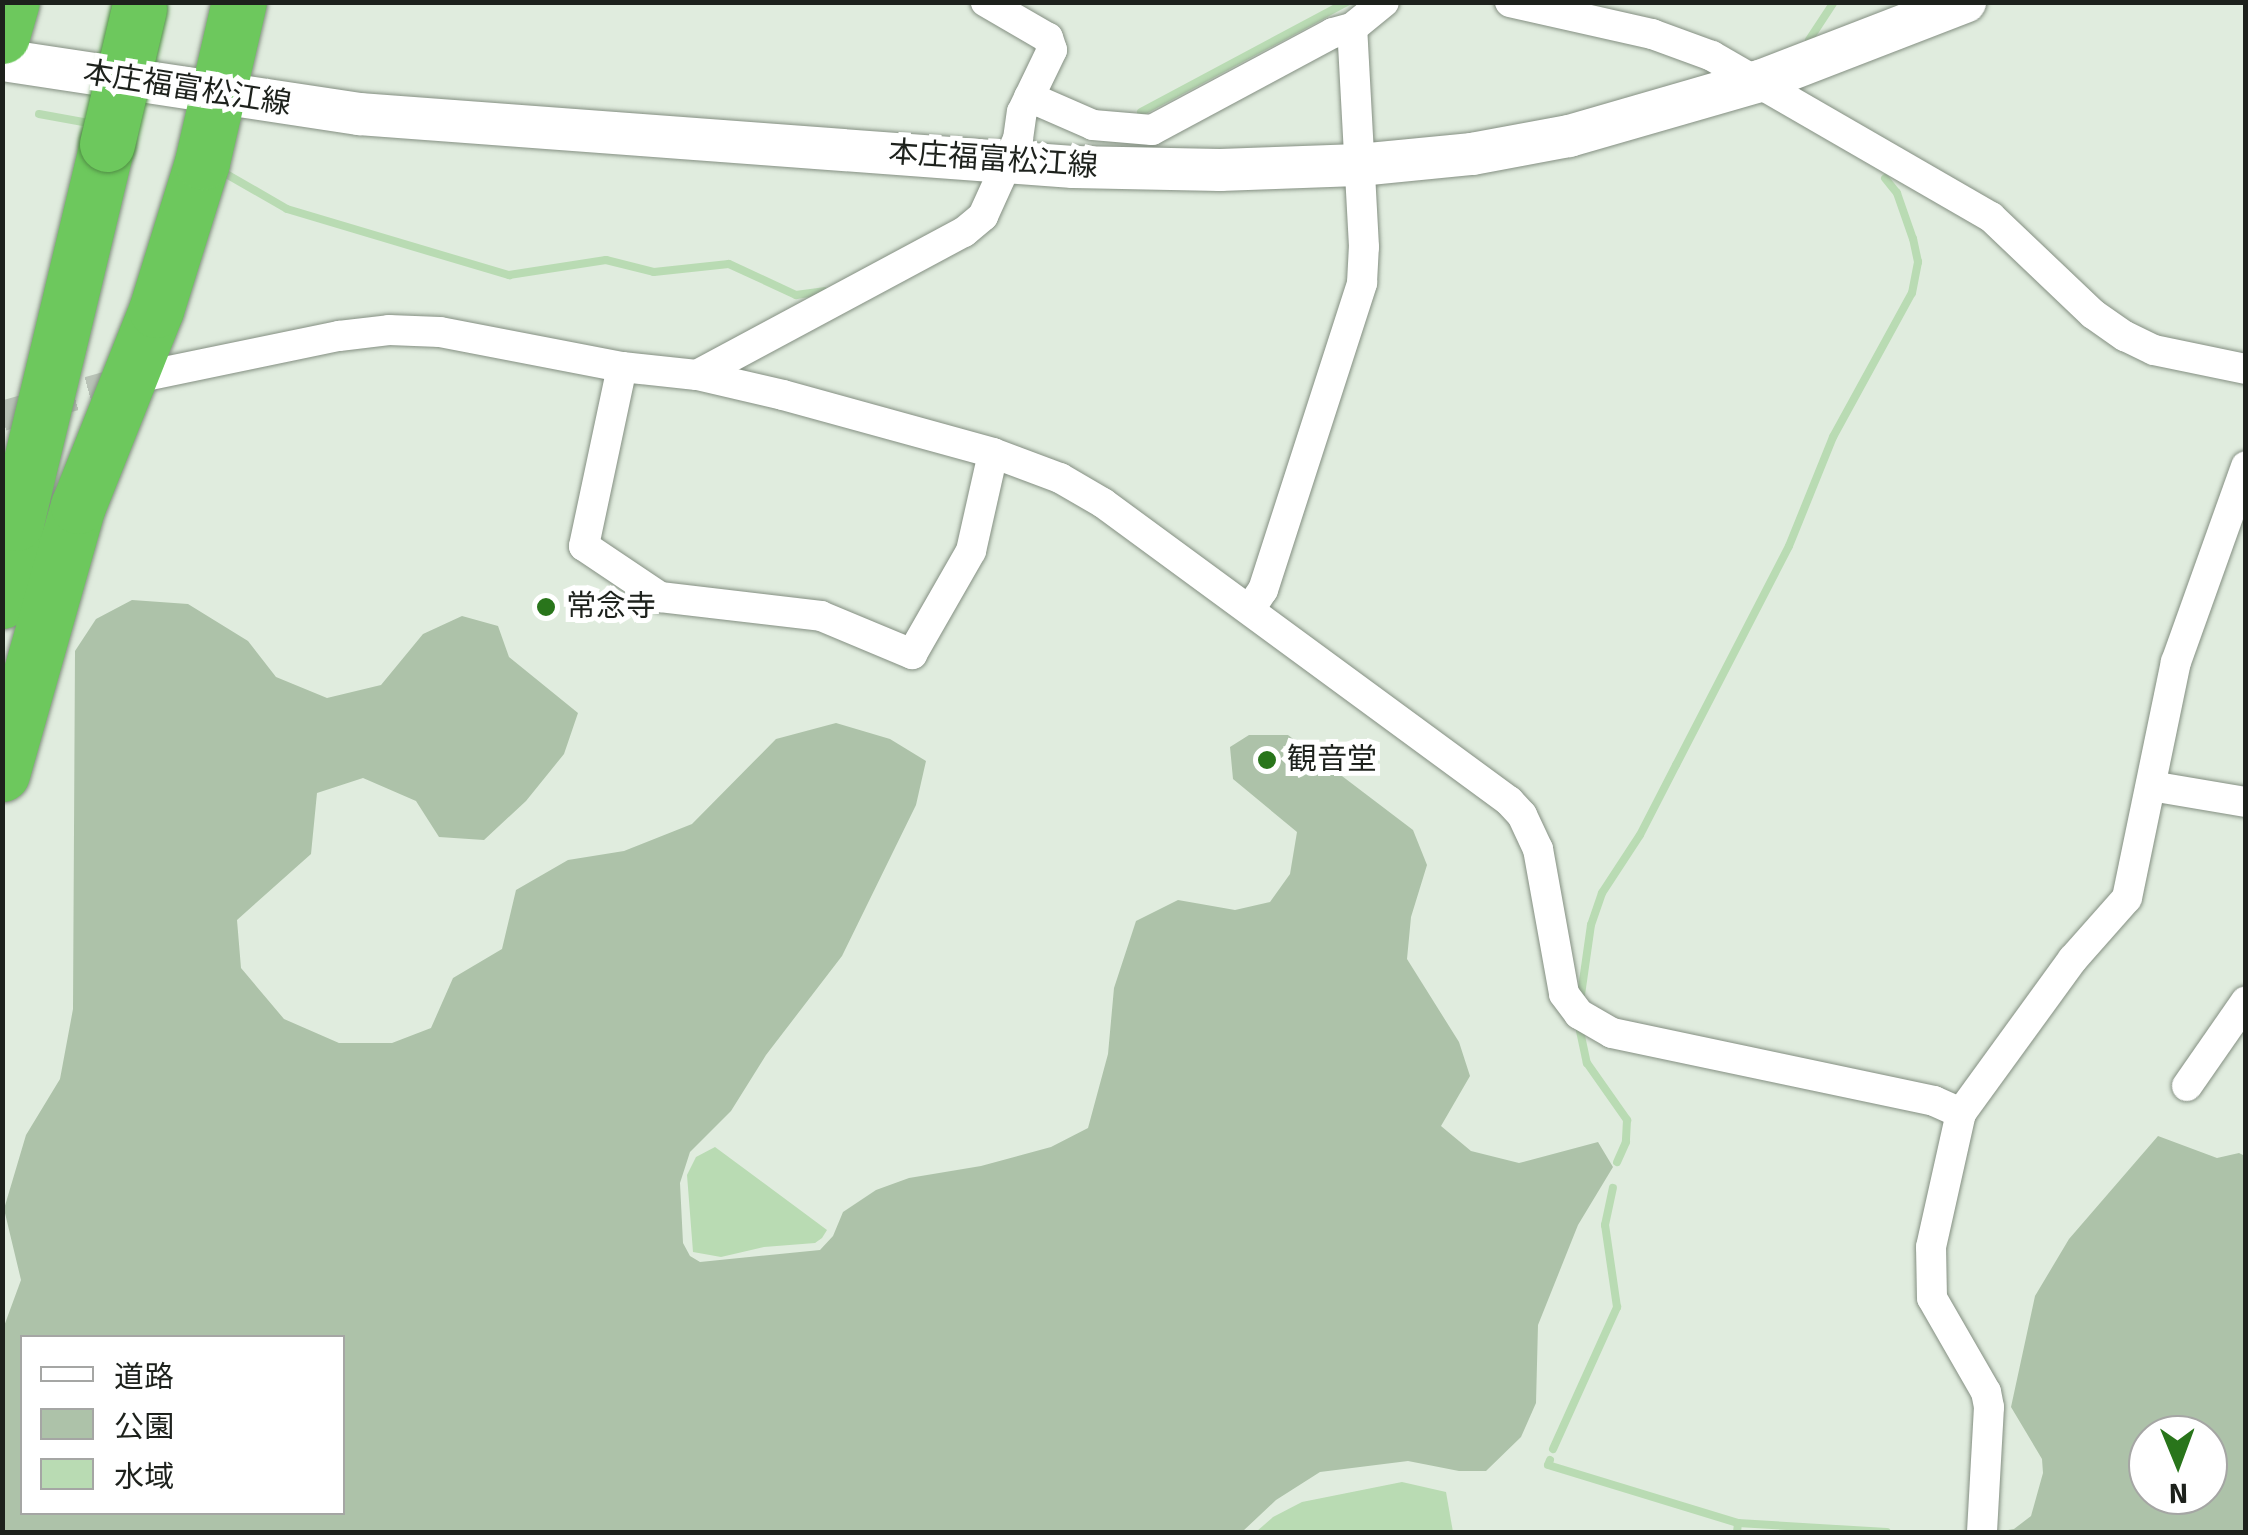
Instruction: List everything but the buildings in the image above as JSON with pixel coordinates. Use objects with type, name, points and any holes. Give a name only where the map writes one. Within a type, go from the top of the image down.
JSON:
[{"type":"highway","points":[[2,36],[12,2]]},
{"type":"highway","points":[[2,774],[78,506],[156,310],[202,162],[239,2]]},
{"type":"highway","points":[[2,601],[16,523],[140,6]]},
{"type":"main road","name":"本庄福富松江線","points":[[2,60],[360,114],[1008,162],[1220,170],[1360,165],[1472,154],[1569,136],[1760,81],[1966,2]]},
{"type":"street","points":[[697,375],[964,232],[984,216],[1008,162],[1028,97],[1051,54],[1051,41],[986,2]]},
{"type":"street","points":[[1028,97],[1093,126],[1152,130],[1333,33],[1352,28],[1384,2]]},
{"type":"street","points":[[1510,2],[1652,34],[1712,56],[1991,218],[2093,314],[2125,336],[2154,350],[2246,369]]},
{"type":"street","points":[[1250,609],[1263,590],[1354,313],[1364,247],[1352,28]]},
{"type":"street","points":[[150,375],[338,336],[389,330],[497,340],[622,367],[697,375],[994,452],[1079,488],[1487,782],[1522,815],[1542,868],[1564,994],[1579,1014],[1612,1033],[1934,1101],[1962,1113]]},
{"type":"street","points":[[622,367],[584,546],[660,598],[821,616],[912,654],[971,551],[994,452]]},
{"type":"street","points":[[1982,1532],[1989,1407],[1986,1392],[1932,1298],[1931,1247],[1962,1113],[2073,958],[2127,898],[2176,662],[2246,466]]},
{"type":"street","points":[[2151,786],[2246,802]]},
{"type":"street","points":[[2188,1086],[2246,1000]]},
{"type":"green space","points":[[132,600],[188,604],[248,641],[276,677],[327,698],[381,685],[423,634],[462,616],[498,626],[509,657],[578,713],[564,754],[526,801],[484,840],[439,837],[416,801],[363,778],[317,793],[311,854],[237,920],[241,968],[284,1019],[339,1043],[392,1043],[431,1028],[453,978],[502,949],[516,890],[568,860],[624,851],[692,824],[776,739],[836,723],[890,739],[926,761],[916,805],[842,956],[766,1055],[731,1111],[690,1152],[680,1183],[683,1243],[690,1256],[700,1262],[820,1250],[833,1236],[843,1212],[876,1190],[909,1178],[981,1166],[1051,1147],[1088,1128],[1108,1054],[1114,988],[1136,921],[1178,900],[1235,910],[1270,902],[1290,874],[1297,832],[1233,779],[1230,747],[1249,735],[1288,735],[1413,830],[1427,865],[1411,917],[1407,959],[1459,1042],[1470,1076],[1441,1126],[1471,1151],[1519,1163],[1598,1142],[1613,1167],[1578,1225],[1538,1325],[1536,1403],[1521,1437],[1486,1471],[1459,1471],[1408,1461],[1320,1472],[1276,1500],[1242,1532],[3,1532],[3,1329],[21,1280],[4,1209],[26,1135],[60,1079],[73,1009],[75,651],[96,619]]},
{"type":"green space","points":[[2158,1136],[2217,1158],[2239,1153],[2245,1156],[2245,1532],[1996,1532],[2014,1529],[2031,1516],[2043,1473],[2042,1459],[2011,1407],[2035,1296],[2069,1239]]},
{"type":"water","points":[[715,1147],[827,1230],[822,1238],[815,1243],[764,1247],[721,1257],[693,1252],[687,1175],[696,1157]]},
{"type":"water","points":[[1402,1482],[1446,1492],[1453,1532],[1256,1532],[1273,1517],[1302,1502]]},
{"type":"waterway","points":[[1141,112],[1347,2]]},
{"type":"waterway","points":[[1809,40],[1834,2]]},
{"type":"waterway","points":[[39,114],[94,124]]},
{"type":"waterway","points":[[221,171],[287,209],[509,275],[606,260],[654,272],[729,264],[796,295],[824,291]]},
{"type":"waterway","points":[[1581,995],[1591,925],[1602,893],[1640,835],[1789,546],[1833,437],[1912,293],[1918,262],[1913,239],[1897,193],[1885,178]]},
{"type":"waterway","points":[[1580,1031],[1587,1063],[1627,1120],[1626,1142],[1617,1162]]},
{"type":"waterway","points":[[1553,1449],[1617,1307],[1605,1225],[1613,1188]]},
{"type":"waterway","points":[[1550,1460],[1548,1465],[1738,1523],[1737,1532]]},
{"type":"waterway","points":[[1738,1523],[1887,1532]]},
{"type":"tunnel","points":[[2,416],[134,379]]},
{"type":"place","name":"常念寺","points":[[546,607]]},
{"type":"place","name":"観音堂","points":[[1267,760]]}]
